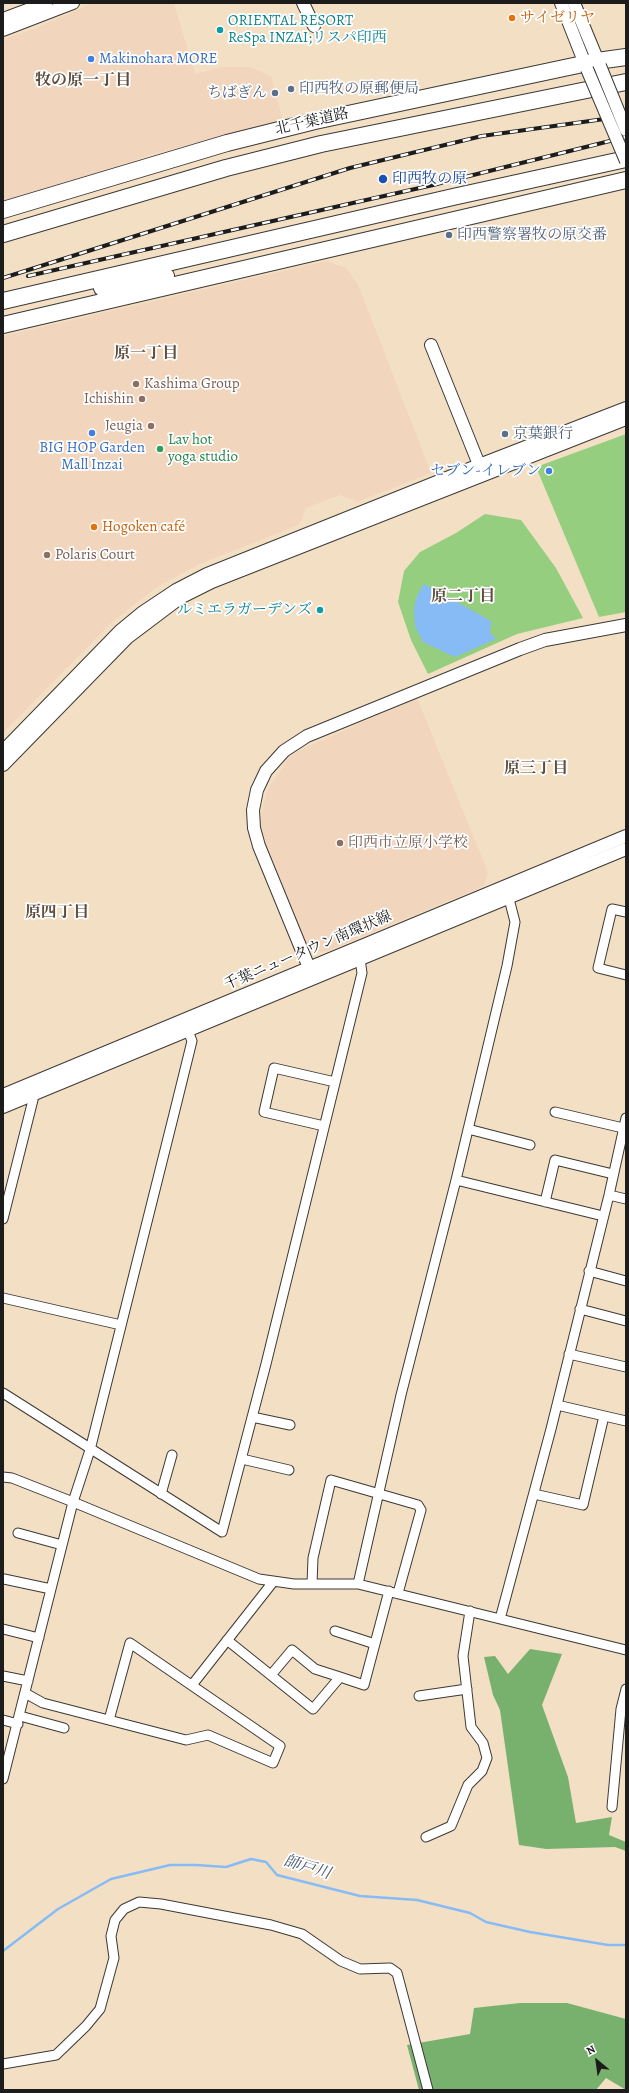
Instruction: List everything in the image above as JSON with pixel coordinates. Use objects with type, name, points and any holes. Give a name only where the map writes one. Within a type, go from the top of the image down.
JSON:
[{"type":"highway","name":"北千葉道路","points":[[3,210],[227,143],[315,121],[626,57]]},
{"type":"highway","name":"北千葉道路","points":[[3,234],[226,168],[321,144],[626,82]]},
{"type":"highway","points":[[3,220],[131,182],[227,143]]},
{"type":"highway","points":[[6,300],[414,206],[626,160]]},
{"type":"highway","points":[[3,325],[626,180]]},
{"type":"highway","points":[[6,300],[43,300],[173,275],[224,267],[247,269]]},
{"type":"street","points":[[3,30],[25,23],[73,3]]},
{"type":"street","points":[[303,3],[314,26]]},
{"type":"street","points":[[561,3],[626,130]]},
{"type":"street","points":[[574,3],[592,65],[626,160]]},
{"type":"street","points":[[3,19],[43,4]]},
{"type":"street","points":[[431,345],[481,470]]},
{"type":"street","points":[[3,765],[127,638],[180,598],[212,582],[626,408]]},
{"type":"street","points":[[3,751],[120,631],[143,612],[176,590],[207,574],[481,470],[626,419]]},
{"type":"street","points":[[314,980],[259,846],[254,828],[253,810],[257,790],[266,771],[284,751],[307,736],[520,649],[545,640],[626,625]]},
{"type":"street","name":"千葉ニュータウン南環状線","points":[[3,1108],[314,980],[626,836]]},
{"type":"street","name":"千葉ニュータウン南環状線","points":[[3,1095],[309,967],[507,892],[626,849]]},
{"type":"street","points":[[358,1584],[401,1395],[456,1180],[515,922],[507,892]]},
{"type":"street","points":[[626,912],[612,909],[598,968],[626,975]]},
{"type":"street","points":[[3,1393],[90,1450],[222,1532],[242,1459],[362,973],[360,959]]},
{"type":"street","points":[[3,1779],[6,1761],[19,1720],[73,1502],[90,1450],[192,1041],[188,1031]]},
{"type":"street","points":[[324,1126],[264,1112],[274,1068],[335,1082]]},
{"type":"street","points":[[3,1219],[33,1100],[31,1096]]},
{"type":"street","points":[[555,1112],[623,1128]]},
{"type":"street","points":[[500,1619],[557,1405],[613,1174],[623,1141],[623,1128],[626,1118]]},
{"type":"street","points":[[468,1129],[530,1145]]},
{"type":"street","points":[[545,1202],[555,1160],[613,1174]]},
{"type":"street","points":[[456,1180],[604,1216]]},
{"type":"street","points":[[609,1195],[626,1199]]},
{"type":"street","points":[[589,1270],[626,1280]]},
{"type":"street","points":[[3,1298],[121,1325]]},
{"type":"street","points":[[580,1309],[626,1321]]},
{"type":"street","points":[[569,1354],[626,1367]]},
{"type":"street","points":[[557,1405],[626,1421]]},
{"type":"street","points":[[534,1494],[583,1505],[604,1416]]},
{"type":"street","points":[[252,1417],[290,1425]]},
{"type":"street","points":[[161,1494],[172,1455]]},
{"type":"street","points":[[242,1459],[289,1470]]},
{"type":"street","points":[[3,1477],[12,1478],[73,1502],[259,1579],[273,1582],[312,1584],[358,1584],[626,1650]]},
{"type":"street","points":[[271,1675],[292,1650],[316,1669],[364,1685],[375,1644],[421,1510],[418,1505],[379,1492],[331,1480],[313,1558],[312,1584]]},
{"type":"street","points":[[18,1534],[62,1545]]},
{"type":"street","points":[[4,1579],[51,1589]]},
{"type":"street","points":[[192,1685],[273,1582]]},
{"type":"street","points":[[426,1837],[451,1826],[468,1785],[482,1771],[487,1758],[483,1743],[471,1727],[463,1656],[470,1611]]},
{"type":"street","points":[[3,1629],[39,1638]]},
{"type":"street","points":[[335,1630],[375,1644]]},
{"type":"street","points":[[227,1640],[313,1708],[340,1677]]},
{"type":"street","points":[[25,1694],[43,1703],[186,1740],[208,1735],[273,1762],[280,1746],[130,1643],[109,1720]]},
{"type":"street","points":[[3,1676],[28,1681]]},
{"type":"street","points":[[419,1696],[467,1689]]},
{"type":"street","points":[[612,1807],[621,1709],[626,1689]]},
{"type":"street","points":[[3,1720],[19,1720],[64,1728]]},
{"type":"street","points":[[3,2064],[56,2055],[86,2026],[100,2009],[114,1958],[111,1936],[115,1920],[124,1909],[139,1902],[161,1904],[271,1925],[302,1934],[341,1961],[360,1969],[390,1968],[397,1972],[428,2090]]},
{"type":"shaded area","points":[[92,3],[174,3],[195,74],[221,67],[249,67],[271,76],[283,120],[146,156],[35,196],[3,205],[3,39],[34,29]]},
{"type":"shaded area","points":[[326,261],[346,268],[358,284],[431,473],[357,502],[340,495],[306,508],[299,525],[202,563],[158,586],[111,623],[3,733],[3,336]]},
{"type":"shaded area","points":[[417,698],[488,872],[484,886],[330,950],[320,952],[312,949],[305,942],[261,834],[260,826],[263,805],[268,789],[289,757],[300,750]]},
{"type":"green space","points":[[626,434],[626,612],[599,617],[536,467]]},
{"type":"green space","points":[[485,514],[521,520],[556,568],[583,618],[517,634],[428,674],[411,640],[398,602],[404,571],[420,552],[456,533]]},
{"type":"green space","points":[[530,1649],[562,1654],[542,1705],[568,1777],[576,1823],[612,1817],[609,1835],[626,1842],[626,1851],[615,1847],[546,1849],[519,1845],[500,1710],[493,1695],[484,1657],[495,1656],[508,1674]]},
{"type":"green space","points":[[520,2003],[567,2003],[626,2019],[626,2090],[606,2078],[596,2090],[419,2090],[407,2045],[470,2034],[474,2008]]},
{"type":"water","points":[[424,584],[491,621],[490,633],[496,639],[455,657],[423,642],[415,626],[414,609],[417,596]]},
{"type":"waterway","name":"師戸川","points":[[3,1951],[58,1909],[111,1879],[170,1865],[226,1867],[251,1859],[266,1862],[277,1875],[360,1896],[417,1900],[470,1913],[486,1922],[530,1932],[608,1945],[626,1945]]},
{"type":"railway","points":[[3,278],[350,168],[482,136],[626,116]]},
{"type":"railway","points":[[28,276],[433,185],[626,137]]},
{"type":"place","name":"サイゼリヤ","points":[[512,18]]},
{"type":"place","name":"ORIENTAL RESORT ReSpa INZAI;リスパ印西","points":[[220,30]]},
{"type":"place","name":"Makinohara MORE","points":[[91,59]]},
{"type":"place","name":"印西牧の原郵便局","points":[[291,89]]},
{"type":"place","name":"ちばぎん","points":[[275,93]]},
{"type":"place","name":"印西牧の原","points":[[383,179]]},
{"type":"place","name":"印西警察署牧の原交番","points":[[449,235]]},
{"type":"place","name":"Kashima Group","points":[[136,384]]},
{"type":"place","name":"Ichishin","points":[[142,399]]},
{"type":"place","name":"Jeugia","points":[[151,426]]},
{"type":"place","name":"BIG HOP Garden Mall Inzai","points":[[92,433]]},
{"type":"place","name":"京葉銀行","points":[[505,434]]},
{"type":"place","name":"Lav hot yoga studio","points":[[160,449]]},
{"type":"place","name":"セブン-イレブン","points":[[549,471]]},
{"type":"place","name":"Hogoken café","points":[[94,527]]},
{"type":"place","name":"Polaris Court","points":[[47,555]]},
{"type":"place","name":"ルミエラガーデンズ","points":[[320,610]]},
{"type":"place","name":"印西市立原小学校","points":[[340,843]]},
{"type":"district","name":"牧の原一丁目","points":[[83,81]]},
{"type":"district","name":"原一丁目","points":[[146,354]]},
{"type":"district","name":"原二丁目","points":[[463,597]]},
{"type":"district","name":"原三丁目","points":[[536,769]]},
{"type":"district","name":"原四丁目","points":[[57,913]]}]
